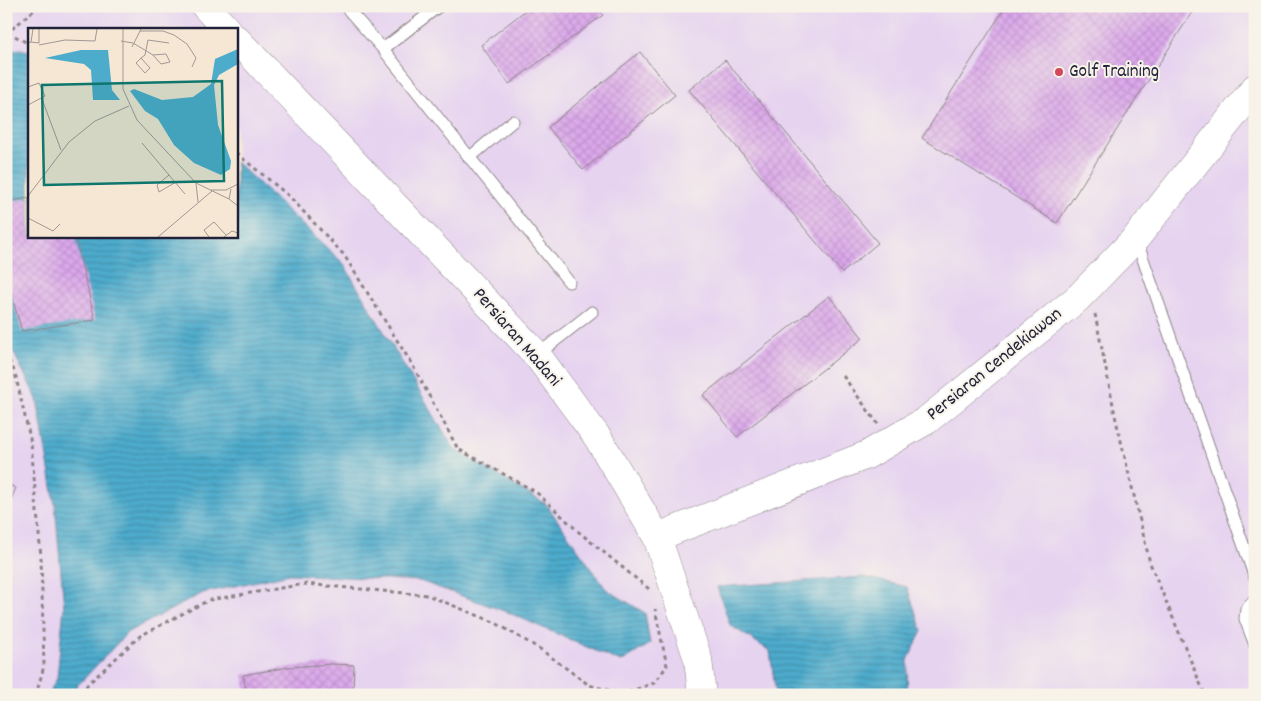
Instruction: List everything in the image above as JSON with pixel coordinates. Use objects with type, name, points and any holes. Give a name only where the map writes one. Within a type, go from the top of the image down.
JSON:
[{"type":"street","points":[[205,6],[225,28]]},
{"type":"street","name":"Persiaran Madani","points":[[238,41],[537,355],[598,438],[657,537],[698,659],[702,695]]},
{"type":"street","name":"Persiaran Cendekiawan","points":[[657,537],[867,454],[897,439],[927,420],[1090,287],[1136,238],[1255,88]]},
{"type":"lane","points":[[345,6],[383,49],[569,282]]},
{"type":"lane","points":[[383,49],[439,6]]},
{"type":"lane","points":[[469,158],[513,121]]},
{"type":"lane","points":[[1136,238],[1255,578]]},
{"type":"lane","points":[[537,355],[592,312]]},
{"type":"lane","points":[[1255,600],[1246,609],[1246,619],[1255,645]]},
{"type":"path","points":[[28,44],[7,33],[39,6]]},
{"type":"path","points":[[238,155],[289,196],[344,255],[413,366],[458,449],[536,492],[580,533],[650,590]]},
{"type":"path","points":[[1090,287],[1116,420],[1150,563],[1205,695]]},
{"type":"path","points":[[6,353],[14,373],[31,442],[41,557],[44,666],[36,695]]},
{"type":"path","points":[[843,376],[882,429]]},
{"type":"path","points":[[84,695],[87,686],[140,636],[209,600],[304,584],[427,595],[494,622],[540,649],[589,685],[623,694],[654,683],[668,666],[652,599]]},
{"type":"shaded area","points":[[6,6],[1255,6],[1255,695],[6,695]]},
{"type":"water","points":[[20,49],[28,51],[28,238],[238,238],[238,164],[343,263],[454,449],[546,504],[606,589],[645,613],[650,644],[621,662],[507,612],[420,581],[289,574],[203,593],[128,632],[77,686],[74,695],[48,695],[57,678],[64,607],[55,504],[37,399],[6,338],[6,52]]},
{"type":"water","points":[[864,577],[907,587],[922,631],[908,660],[907,695],[776,695],[770,651],[730,625],[717,587]]},
{"type":"building","points":[[531,6],[597,6],[603,15],[509,84],[481,45]]},
{"type":"building","name":"Golf Training","points":[[1006,6],[1196,6],[1057,223],[922,138]]},
{"type":"building","points":[[640,52],[675,95],[583,170],[548,127]]},
{"type":"building","points":[[725,60],[878,243],[842,273],[689,90]]},
{"type":"building","points":[[28,198],[28,238],[75,238],[95,320],[22,331],[6,277],[6,202]]},
{"type":"building","points":[[829,296],[863,338],[737,437],[703,395]]},
{"type":"building","points":[[6,484],[16,488],[6,511]]},
{"type":"building","points":[[331,664],[354,665],[353,695],[247,695],[243,675],[289,667]]},
{"type":"place","name":"Golf Training","points":[[1059,72]]}]
